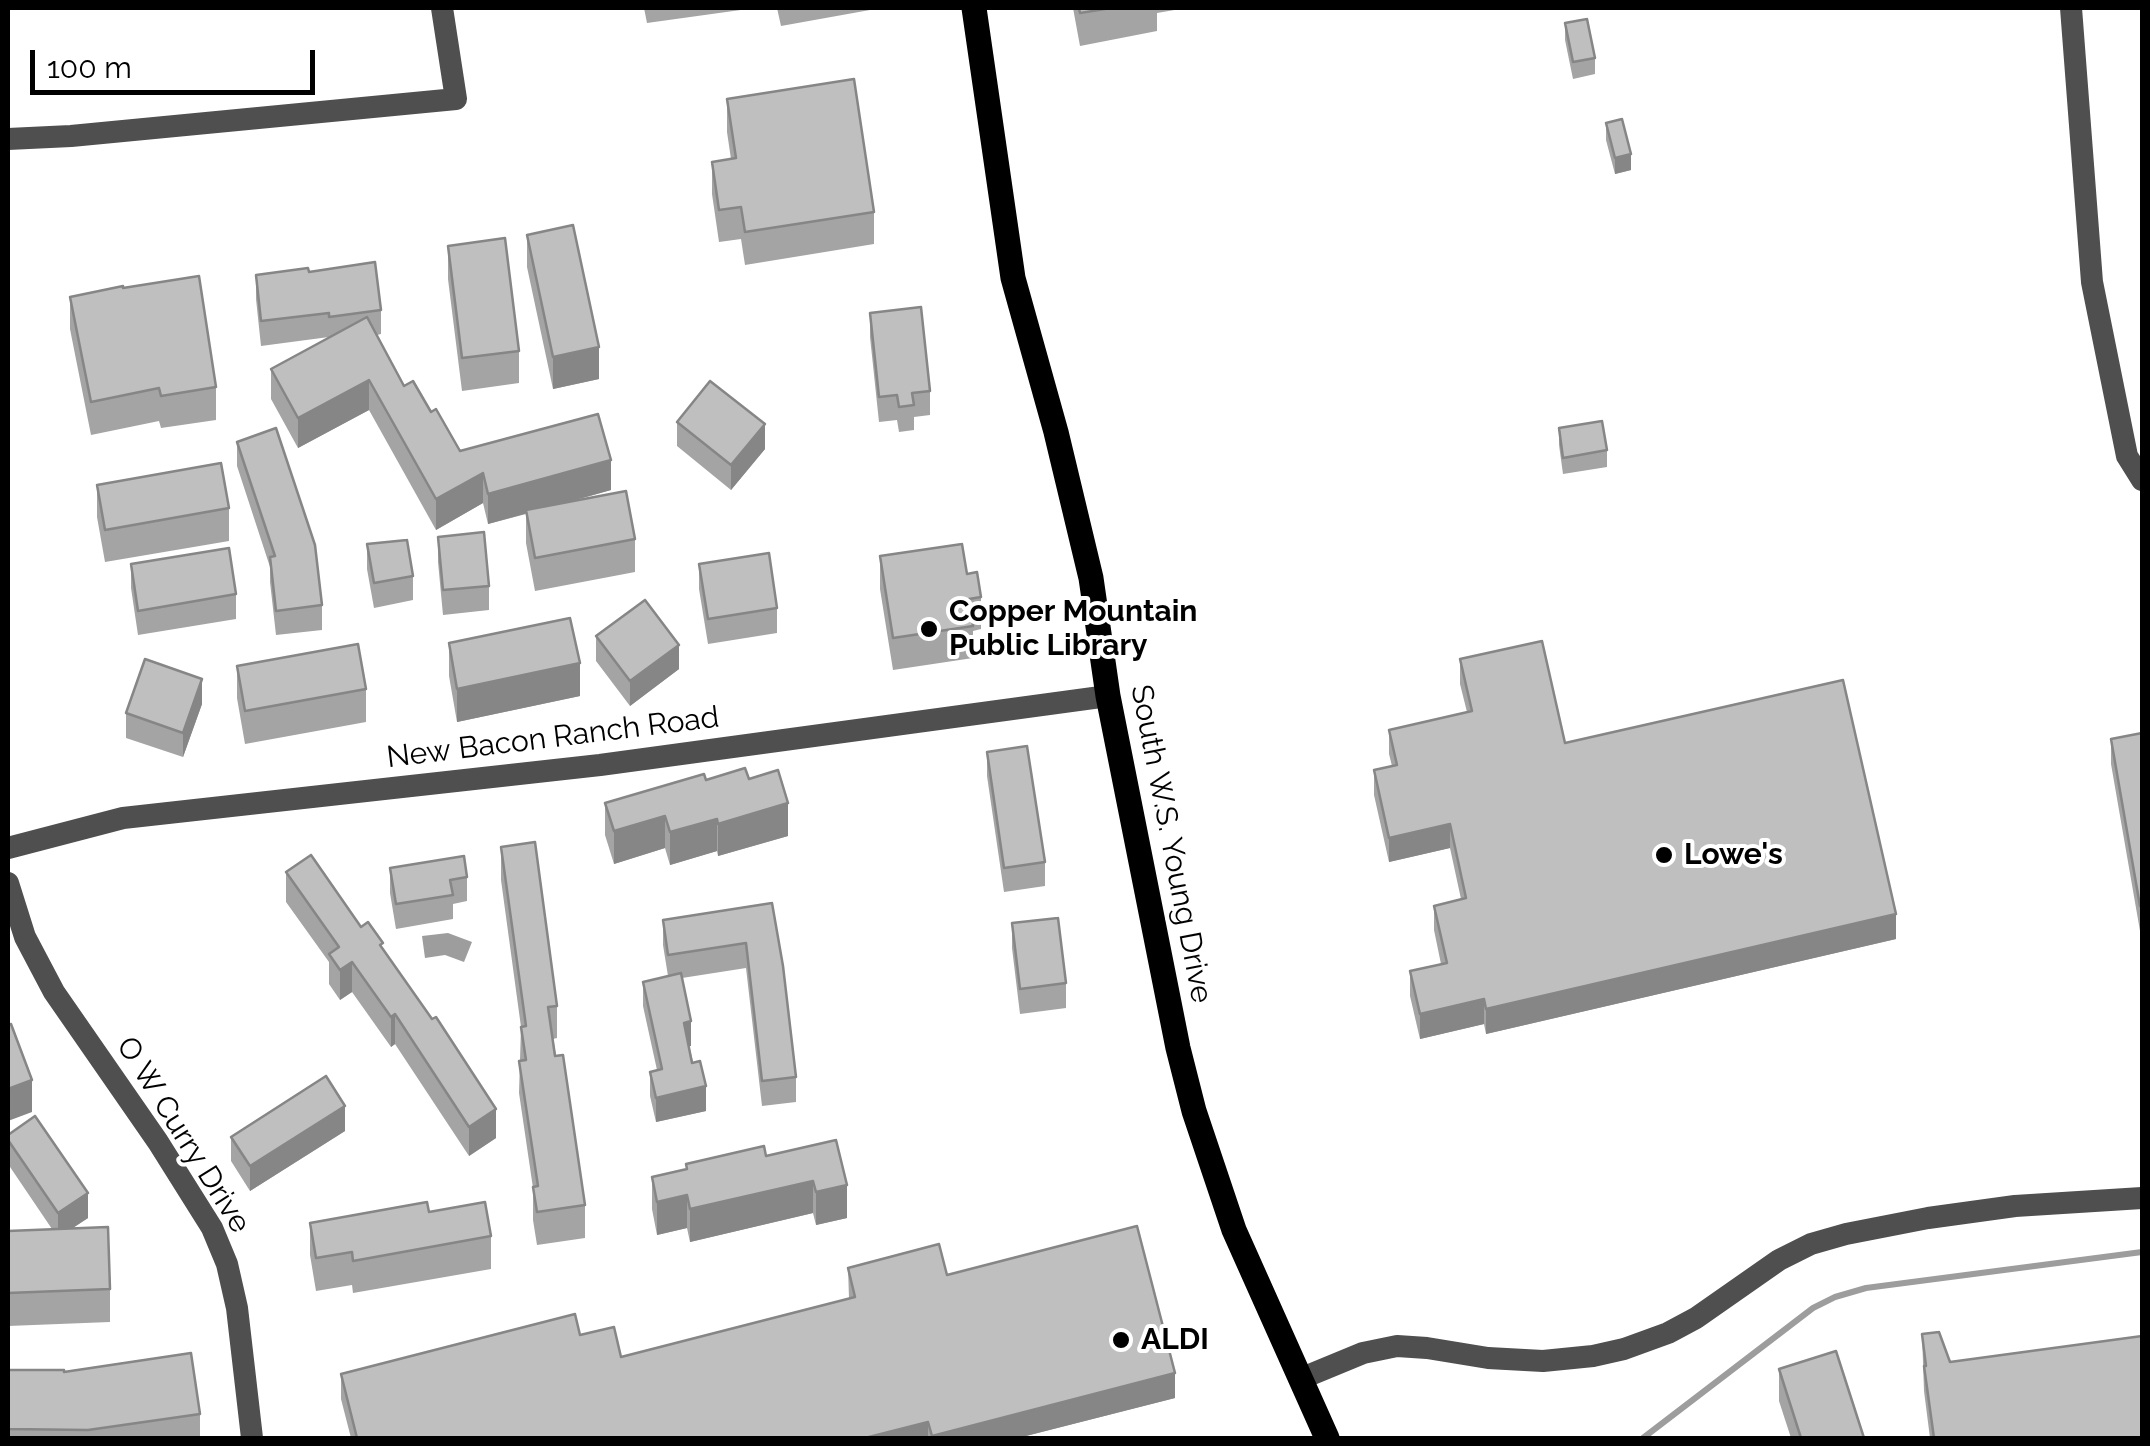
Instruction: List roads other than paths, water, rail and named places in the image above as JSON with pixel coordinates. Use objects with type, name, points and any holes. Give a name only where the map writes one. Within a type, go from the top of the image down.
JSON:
[{"type":"main road","name":"South W.S. Young Drive","points":[[974,8],[1013,278],[1087,560],[1108,696],[1174,1030],[1194,1111],[1234,1230],[1327,1438]]},
{"type":"street","points":[[8,139],[456,99],[442,8]]},
{"type":"street","points":[[2071,8],[2092,282],[2126,456],[2142,480]]},
{"type":"street","name":"New Bacon Ranch Road","points":[[8,848],[122,818],[600,765],[1108,696]]},
{"type":"street","name":"O W Curry Drive","points":[[8,883],[25,936],[54,992],[212,1228],[237,1308],[252,1438]]},
{"type":"street","points":[[1300,1379],[1363,1353],[1397,1346],[1488,1358],[1543,1360],[1593,1356],[1668,1333],[1779,1260],[1846,1234],[2015,1206],[2142,1198]]},
{"type":"waterway","points":[[1643,1438],[1813,1308],[1835,1297],[1866,1288],[2142,1252]]},
{"type":"place","name":"Copper Mountain Public Library","points":[[929,629]]},
{"type":"place","name":"Lowe's","points":[[1664,855]]},
{"type":"place","name":"ALDI","points":[[1121,1340]]}]
